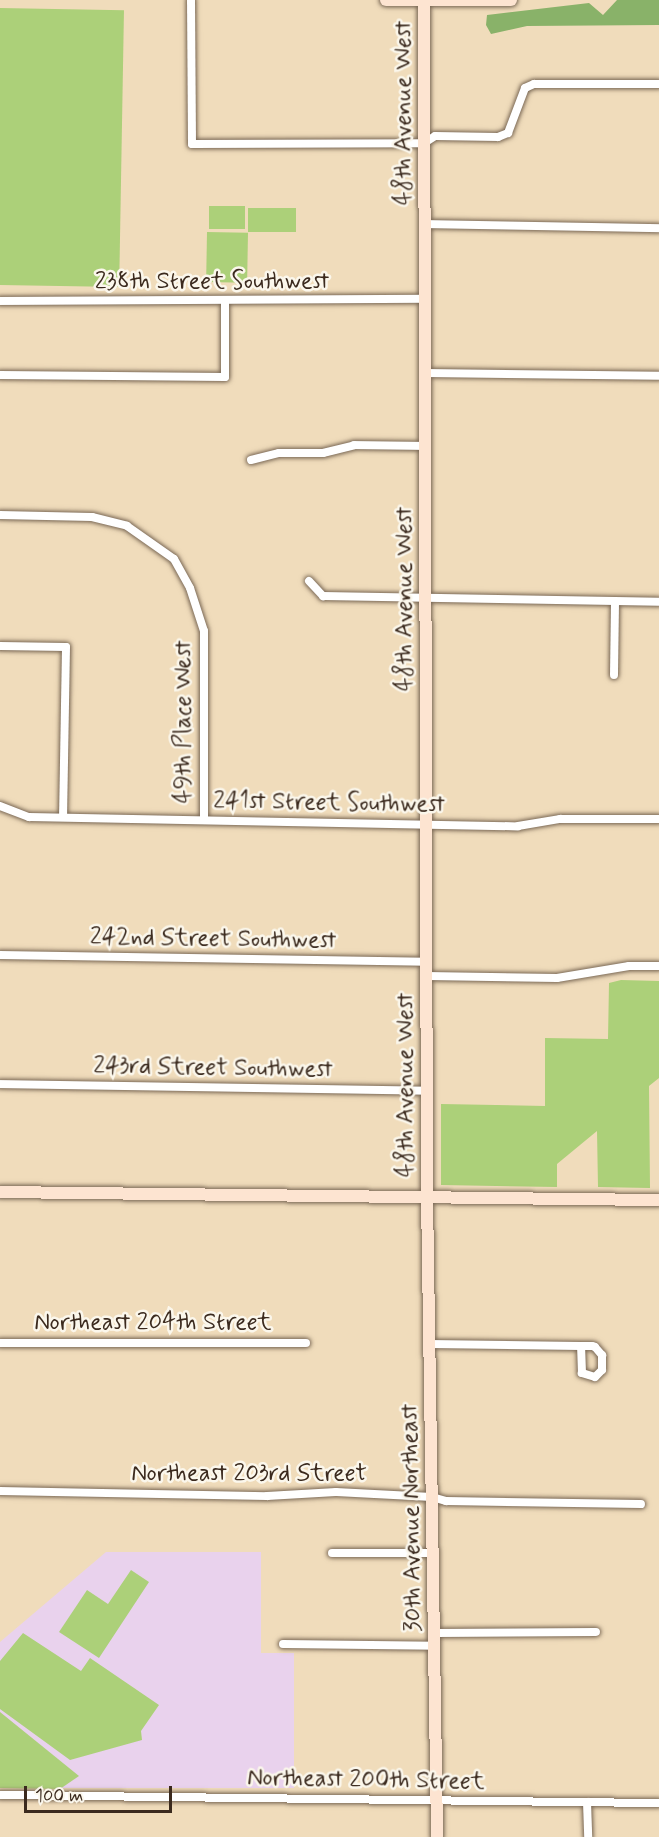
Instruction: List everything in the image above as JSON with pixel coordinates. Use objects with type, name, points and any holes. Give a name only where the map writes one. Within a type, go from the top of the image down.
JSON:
[{"type":"main road","points":[[386,0],[511,0]]},
{"type":"main road","name":"48th Avenue West","points":[[424,1],[427,1197]]},
{"type":"main road","points":[[0,1192],[659,1200]]},
{"type":"main road","name":"30th Avenue Northeast","points":[[427,1197],[436,1640],[437,1837]]},
{"type":"street","points":[[191,0],[192,144],[424,143],[435,136],[498,137],[508,133],[525,88],[534,84],[659,84]]},
{"type":"street","points":[[426,224],[659,228]]},
{"type":"street","name":"238th Street Southwest","points":[[0,301],[225,303],[425,299]]},
{"type":"street","points":[[0,375],[225,376],[225,303]]},
{"type":"street","points":[[425,373],[659,376]]},
{"type":"street","points":[[251,460],[279,453],[323,453],[354,445],[426,446]]},
{"type":"street","name":"49th Place West","points":[[0,515],[92,517],[127,526],[174,559],[190,588],[204,631],[204,820]]},
{"type":"street","points":[[309,581],[323,596],[659,602]]},
{"type":"street","points":[[614,675],[615,602]]},
{"type":"street","points":[[0,646],[66,646],[63,817]]},
{"type":"street","name":"241st Street Southwest","points":[[0,806],[29,817],[426,825],[518,826],[560,819],[659,819]]},
{"type":"street","name":"242nd Street Southwest","points":[[0,955],[426,962]]},
{"type":"street","points":[[427,976],[557,978],[629,966],[659,966]]},
{"type":"street","name":"243rd Street Southwest","points":[[0,1084],[426,1091]]},
{"type":"street","name":"Northeast 204th Street","points":[[0,1343],[306,1343]]},
{"type":"street","points":[[429,1344],[581,1346]]},
{"type":"street","name":"Northeast 203rd Street","points":[[0,1491],[267,1496],[336,1492],[432,1497],[446,1501],[641,1504]]},
{"type":"street","points":[[332,1553],[434,1553]]},
{"type":"street","points":[[284,1644],[436,1640],[596,1632]]},
{"type":"street","name":"Northeast 200th Street","points":[[0,1795],[659,1803]]},
{"type":"street","points":[[588,1802],[588,1837]]},
{"type":"shaded area","points":[[106,1552],[261,1552],[261,1653],[294,1653],[294,1788],[0,1788],[0,1642]]},
{"type":"green space","points":[[617,0],[659,0],[659,25],[527,26],[491,34],[486,25],[487,15],[589,3],[603,15]]},
{"type":"green space","points":[[0,8],[124,10],[119,287],[0,285]]},
{"type":"green space","points":[[209,206],[245,206],[245,229],[209,229]]},
{"type":"green space","points":[[248,208],[296,208],[296,232],[248,232]]},
{"type":"green space","points":[[207,232],[248,233],[247,283],[206,282]]},
{"type":"green space","points":[[621,980],[659,981],[659,1078],[649,1086],[650,1188],[598,1187],[597,1131],[557,1164],[557,1187],[441,1185],[441,1104],[545,1106],[545,1038],[608,1039],[609,983]]},
{"type":"green space","points":[[131,1570],[149,1582],[99,1658],[59,1632],[87,1590],[108,1604]]},
{"type":"green space","points":[[23,1633],[81,1671],[90,1658],[159,1705],[141,1731],[142,1740],[70,1760],[0,1709],[0,1661]]},
{"type":"green space","points":[[0,1712],[79,1776],[60,1789],[0,1788]]}]
